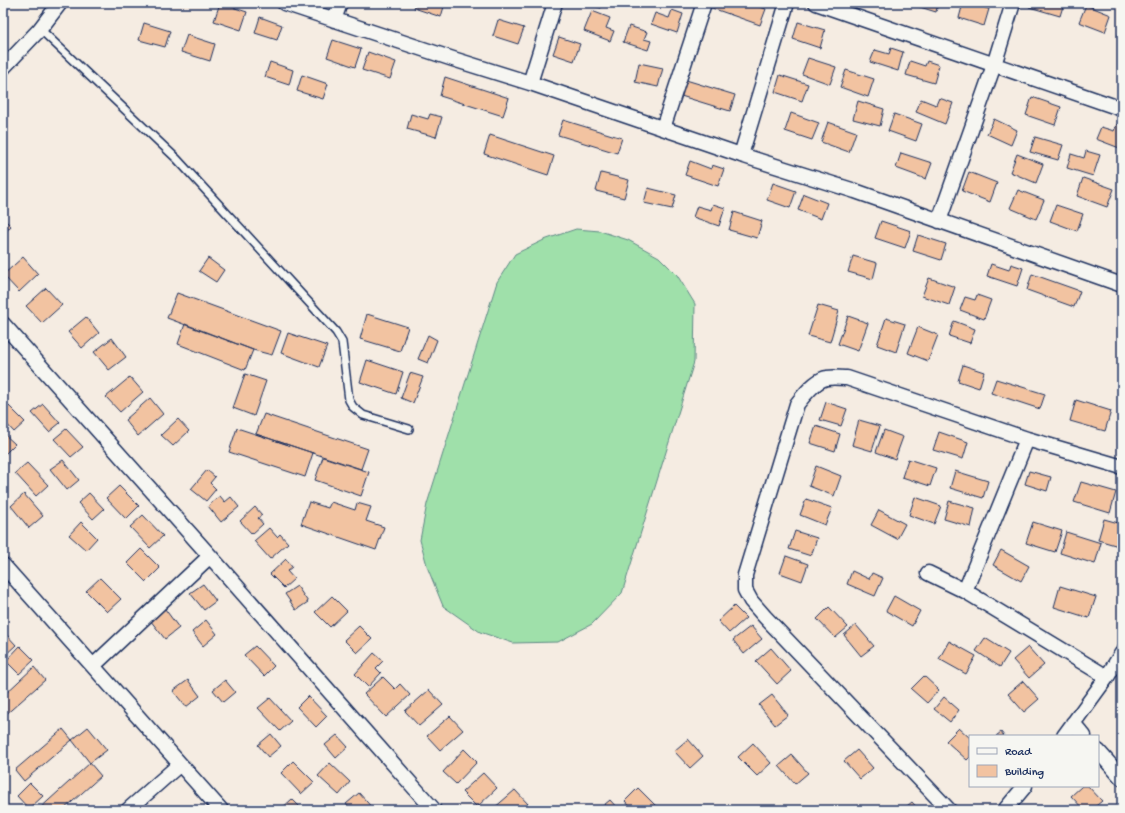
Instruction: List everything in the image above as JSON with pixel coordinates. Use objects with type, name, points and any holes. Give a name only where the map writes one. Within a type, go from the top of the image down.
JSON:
[{"type":"street","points":[[3,68],[40,29],[60,3]]},
{"type":"street","points":[[284,3],[530,83],[855,192],[1122,285]]},
{"type":"street","points":[[334,20],[340,3]]},
{"type":"street","points":[[530,83],[555,3]]},
{"type":"street","points":[[663,128],[704,3]]},
{"type":"street","points":[[741,155],[787,3]]},
{"type":"street","points":[[816,3],[1122,109]]},
{"type":"street","points":[[939,221],[994,65],[1013,3]]},
{"type":"street","points":[[3,324],[434,810]]},
{"type":"street","points":[[949,810],[765,617],[745,590],[745,575],[797,404],[804,394],[826,378],[846,378],[1027,439],[1122,467]]},
{"type":"street","points":[[965,591],[1027,439]]},
{"type":"street","points":[[93,666],[210,556]]},
{"type":"street","points":[[3,565],[221,810]]},
{"type":"street","points":[[928,573],[965,591],[1107,677]]},
{"type":"street","points":[[1065,735],[1122,654]]},
{"type":"street","points":[[1073,723],[1083,735]]},
{"type":"street","points":[[1099,752],[1122,778]]},
{"type":"street","points":[[128,810],[180,764]]},
{"type":"street","points":[[1005,810],[1024,787]]},
{"type":"lane","points":[[40,29],[177,159],[336,332],[342,342],[349,400],[353,407],[363,415],[409,428]]},
{"type":"green space","points":[[576,229],[600,231],[628,240],[659,257],[677,275],[695,304],[694,362],[622,593],[592,624],[558,642],[513,643],[480,632],[443,606],[428,569],[420,540],[427,504],[497,282],[515,254],[544,240]]},
{"type":"building","points":[[220,3],[247,12],[241,30],[214,21]]},
{"type":"building","points":[[416,3],[445,3],[441,17],[414,8]]},
{"type":"building","points":[[499,3],[509,3],[508,6]]},
{"type":"building","points":[[584,3],[603,3],[601,8]]},
{"type":"building","points":[[710,3],[748,3],[766,9],[760,25],[709,7]]},
{"type":"building","points":[[907,3],[938,3],[936,12]]},
{"type":"building","points":[[963,3],[969,3],[989,9],[984,26],[959,18]]},
{"type":"building","points":[[1030,3],[1064,3],[1060,16],[1029,7]]},
{"type":"building","points":[[1086,5],[1111,15],[1105,32],[1079,22]]},
{"type":"building","points":[[672,10],[683,14],[677,33],[651,24],[655,13],[669,18]]},
{"type":"building","points":[[592,11],[610,18],[606,28],[614,31],[610,41],[584,31]]},
{"type":"building","points":[[260,17],[282,25],[277,40],[255,33]]},
{"type":"building","points":[[498,20],[524,28],[518,44],[493,36]]},
{"type":"building","points":[[798,22],[825,30],[820,48],[793,39]]},
{"type":"building","points":[[144,23],[170,31],[165,47],[139,40]]},
{"type":"building","points":[[629,26],[647,32],[644,39],[651,41],[648,50],[623,42]]},
{"type":"building","points":[[1122,26],[1122,37],[1118,36]]},
{"type":"building","points":[[187,35],[215,44],[210,61],[181,52]]},
{"type":"building","points":[[559,37],[580,44],[574,61],[553,54]]},
{"type":"building","points":[[333,40],[361,49],[355,67],[327,57]]},
{"type":"building","points":[[891,48],[903,52],[898,71],[870,62],[875,50],[889,54]]},
{"type":"building","points":[[368,52],[396,62],[390,79],[362,70]]},
{"type":"building","points":[[808,58],[836,67],[830,84],[802,74]]},
{"type":"building","points":[[910,61],[925,66],[927,61],[939,65],[934,83],[906,75]]},
{"type":"building","points":[[270,62],[293,70],[289,85],[265,77]]},
{"type":"building","points":[[639,63],[663,68],[658,87],[635,82]]},
{"type":"building","points":[[846,70],[874,79],[868,97],[840,87]]},
{"type":"building","points":[[302,75],[328,84],[323,99],[297,91]]},
{"type":"building","points":[[780,75],[808,84],[802,101],[775,92]]},
{"type":"building","points":[[445,77],[509,98],[503,116],[440,96]]},
{"type":"building","points":[[686,80],[735,95],[730,111],[681,96]]},
{"type":"building","points":[[1032,97],[1061,107],[1055,125],[1026,115]]},
{"type":"building","points":[[939,98],[953,103],[945,124],[916,112],[921,99],[936,105]]},
{"type":"building","points":[[858,101],[884,109],[880,126],[853,119]]},
{"type":"building","points":[[791,113],[819,123],[812,140],[785,131]]},
{"type":"building","points":[[411,114],[428,119],[430,114],[442,117],[436,137],[407,129]]},
{"type":"building","points":[[894,114],[922,124],[916,141],[888,131]]},
{"type":"building","points":[[994,119],[1017,130],[1011,145],[987,134]]},
{"type":"building","points":[[563,120],[622,138],[617,153],[558,135]]},
{"type":"building","points":[[828,122],[856,132],[849,152],[821,142]]},
{"type":"building","points":[[1117,124],[1122,126],[1122,149],[1096,139],[1101,127],[1114,131]]},
{"type":"building","points":[[490,135],[554,156],[548,175],[484,154]]},
{"type":"building","points":[[1035,137],[1063,145],[1058,160],[1030,152]]},
{"type":"building","points":[[1086,151],[1100,155],[1093,176],[1067,168],[1071,154],[1084,158]]},
{"type":"building","points":[[901,153],[932,163],[926,179],[896,168]]},
{"type":"building","points":[[1017,154],[1043,164],[1036,183],[1010,172]]},
{"type":"building","points":[[690,161],[711,169],[712,165],[724,169],[718,186],[685,175]]},
{"type":"building","points":[[969,172],[997,183],[990,202],[962,191]]},
{"type":"building","points":[[601,173],[629,180],[624,198],[596,191]]},
{"type":"building","points":[[1083,178],[1114,189],[1107,207],[1077,196]]},
{"type":"building","points":[[773,183],[796,191],[790,208],[767,200]]},
{"type":"building","points":[[648,188],[676,195],[672,209],[644,203]]},
{"type":"building","points":[[1018,190],[1044,200],[1036,219],[1010,208]]},
{"type":"building","points":[[804,194],[827,203],[821,219],[798,210]]},
{"type":"building","points":[[713,204],[725,208],[719,226],[693,217],[697,206],[711,210]]},
{"type":"building","points":[[1056,205],[1083,214],[1077,231],[1050,221]]},
{"type":"building","points":[[734,212],[762,221],[757,238],[729,230]]},
{"type":"building","points":[[3,218],[11,226],[3,235]]},
{"type":"building","points":[[881,221],[911,231],[905,248],[875,238]]},
{"type":"building","points":[[1122,234],[1122,248],[1118,247]]},
{"type":"building","points":[[918,235],[946,244],[941,260],[913,251]]},
{"type":"building","points":[[853,256],[877,263],[873,279],[848,272]]},
{"type":"building","points":[[23,257],[38,274],[19,292],[3,275]]},
{"type":"building","points":[[208,258],[224,270],[216,282],[199,271]]},
{"type":"building","points":[[991,264],[1009,270],[1011,264],[1023,268],[1017,286],[987,276]]},
{"type":"building","points":[[1032,274],[1080,291],[1074,307],[1027,290]]},
{"type":"building","points":[[929,278],[955,287],[949,305],[922,296]]},
{"type":"building","points":[[46,288],[62,305],[42,323],[26,306]]},
{"type":"building","points":[[177,293],[281,331],[272,355],[253,350],[167,318]]},
{"type":"building","points":[[977,295],[991,300],[984,319],[960,310],[965,297],[975,300]]},
{"type":"building","points":[[818,305],[839,311],[830,342],[808,336]]},
{"type":"building","points":[[367,314],[408,327],[400,351],[360,339]]},
{"type":"building","points":[[848,316],[868,323],[858,351],[838,344]]},
{"type":"building","points":[[86,317],[99,333],[82,348],[68,332]]},
{"type":"building","points":[[886,318],[905,324],[896,352],[877,345]]},
{"type":"building","points":[[954,321],[975,329],[970,343],[949,336]]},
{"type":"building","points":[[185,324],[253,350],[245,370],[178,344]]},
{"type":"building","points":[[918,327],[938,335],[928,361],[908,353]]},
{"type":"building","points":[[288,333],[327,346],[319,367],[281,353]]},
{"type":"building","points":[[428,335],[437,340],[428,363],[418,359]]},
{"type":"building","points":[[112,338],[126,357],[109,370],[94,352]]},
{"type":"building","points":[[367,360],[403,372],[396,394],[360,382]]},
{"type":"building","points":[[963,365],[984,372],[979,388],[958,381]]},
{"type":"building","points":[[410,373],[423,377],[413,403],[401,398]]},
{"type":"building","points":[[245,374],[266,381],[254,416],[233,408]]},
{"type":"building","points":[[130,377],[143,392],[120,412],[106,397]]},
{"type":"building","points":[[996,379],[1045,394],[1040,409],[991,393]]},
{"type":"building","points":[[150,398],[163,414],[138,436],[125,420]]},
{"type":"building","points":[[1076,400],[1111,411],[1105,431],[1070,421]]},
{"type":"building","points":[[826,402],[847,409],[841,426],[820,420]]},
{"type":"building","points":[[7,404],[25,422],[14,432],[3,420],[3,408]]},
{"type":"building","points":[[43,404],[60,423],[49,432],[32,413]]},
{"type":"building","points":[[264,414],[368,449],[361,469],[256,434]]},
{"type":"building","points":[[178,419],[189,431],[173,446],[161,435]]},
{"type":"building","points":[[859,420],[880,426],[872,451],[852,445]]},
{"type":"building","points":[[816,426],[840,434],[835,451],[810,443]]},
{"type":"building","points":[[237,428],[313,453],[305,477],[229,452]]},
{"type":"building","points":[[66,429],[83,447],[71,457],[54,439]]},
{"type":"building","points":[[884,430],[903,437],[895,459],[876,452]]},
{"type":"building","points":[[939,432],[968,442],[963,459],[933,450]]},
{"type":"building","points":[[3,433],[15,444],[3,456]]},
{"type":"building","points":[[323,457],[369,472],[361,496],[315,480]]},
{"type":"building","points":[[908,459],[936,468],[930,486],[902,477]]},
{"type":"building","points":[[63,460],[79,480],[67,490],[50,469]]},
{"type":"building","points":[[27,463],[48,485],[36,496],[15,473]]},
{"type":"building","points":[[816,466],[841,476],[834,496],[809,486]]},
{"type":"building","points":[[207,470],[215,477],[210,483],[216,489],[206,501],[191,489]]},
{"type":"building","points":[[955,471],[988,481],[983,498],[950,488]]},
{"type":"building","points":[[1029,471],[1051,477],[1047,491],[1025,484]]},
{"type":"building","points":[[1081,482],[1116,492],[1110,513],[1074,502]]},
{"type":"building","points":[[119,486],[139,506],[126,519],[106,498]]},
{"type":"building","points":[[89,493],[104,509],[93,519],[78,503]]},
{"type":"building","points":[[24,494],[43,516],[29,528],[11,506]]},
{"type":"building","points":[[220,496],[225,502],[231,497],[239,507],[221,522],[208,506]]},
{"type":"building","points":[[915,497],[941,506],[934,524],[909,515]]},
{"type":"building","points":[[806,499],[832,508],[825,525],[800,515]]},
{"type":"building","points":[[949,501],[975,508],[971,527],[944,519]]},
{"type":"building","points":[[309,502],[328,508],[331,502],[355,510],[357,503],[371,507],[366,521],[384,527],[376,550],[301,524]]},
{"type":"building","points":[[255,507],[262,515],[258,518],[263,524],[252,534],[240,521]]},
{"type":"building","points":[[879,510],[905,524],[897,539],[871,525]]},
{"type":"building","points":[[143,515],[163,536],[150,548],[130,527]]},
{"type":"building","points":[[1104,519],[1122,524],[1122,547],[1098,540]]},
{"type":"building","points":[[81,522],[97,538],[86,550],[69,535]]},
{"type":"building","points":[[1033,522],[1062,531],[1055,552],[1026,543]]},
{"type":"building","points":[[269,528],[277,537],[280,534],[288,543],[270,559],[254,541]]},
{"type":"building","points":[[795,531],[817,538],[811,556],[789,549]]},
{"type":"building","points":[[1066,532],[1101,543],[1095,564],[1060,553]]},
{"type":"building","points":[[141,549],[160,568],[146,582],[127,563]]},
{"type":"building","points":[[1001,550],[1029,566],[1021,581],[993,565]]},
{"type":"building","points":[[786,556],[808,564],[802,581],[780,573]]},
{"type":"building","points":[[286,559],[292,567],[287,571],[294,579],[284,588],[270,574]]},
{"type":"building","points":[[852,571],[869,579],[872,573],[883,578],[875,596],[847,584]]},
{"type":"building","points":[[100,578],[121,599],[107,612],[86,591]]},
{"type":"building","points":[[203,584],[216,601],[204,610],[190,593]]},
{"type":"building","points":[[297,586],[308,602],[296,610],[285,594]]},
{"type":"building","points":[[1060,586],[1096,597],[1089,618],[1054,607]]},
{"type":"building","points":[[332,596],[347,611],[330,627],[315,612]]},
{"type":"building","points":[[894,596],[920,611],[912,626],[886,611]]},
{"type":"building","points":[[734,606],[746,618],[729,633],[718,621]]},
{"type":"building","points":[[829,607],[848,627],[835,638],[817,619]]},
{"type":"building","points":[[165,609],[179,628],[165,639],[150,620]]},
{"type":"building","points":[[206,620],[217,634],[203,646],[192,632]]},
{"type":"building","points":[[856,625],[874,646],[861,656],[844,635]]},
{"type":"building","points":[[359,626],[372,639],[357,653],[344,640]]},
{"type":"building","points":[[751,626],[762,639],[744,654],[733,640]]},
{"type":"building","points":[[5,633],[16,645],[3,657],[3,635]]},
{"type":"building","points":[[985,638],[1009,653],[1000,667],[976,651]]},
{"type":"building","points":[[949,641],[976,656],[966,674],[939,659]]},
{"type":"building","points":[[20,646],[34,660],[19,674],[6,661]]},
{"type":"building","points":[[255,646],[274,666],[264,676],[244,655]]},
{"type":"building","points":[[1028,647],[1044,665],[1029,678],[1013,660]]},
{"type":"building","points":[[771,648],[791,671],[777,684],[756,661]]},
{"type":"building","points":[[374,653],[383,661],[376,668],[381,673],[368,687],[355,674]]},
{"type":"building","points":[[34,667],[45,680],[3,717],[3,696]]},
{"type":"building","points":[[924,676],[939,690],[927,703],[911,689]]},
{"type":"building","points":[[383,677],[395,689],[400,684],[410,695],[386,717],[364,694]]},
{"type":"building","points":[[188,680],[200,696],[186,707],[173,691]]},
{"type":"building","points":[[225,680],[235,692],[223,702],[213,690]]},
{"type":"building","points":[[1023,681],[1039,699],[1024,712],[1008,694]]},
{"type":"building","points":[[429,690],[443,705],[419,726],[405,711]]},
{"type":"building","points":[[772,695],[788,715],[775,725],[759,705]]},
{"type":"building","points":[[308,696],[327,716],[316,727],[297,707]]},
{"type":"building","points":[[944,697],[959,710],[950,722],[934,709]]},
{"type":"building","points":[[270,698],[291,721],[280,731],[258,708]]},
{"type":"building","points":[[450,716],[463,730],[440,750],[427,736]]},
{"type":"building","points":[[88,727],[107,750],[90,763],[72,740]]},
{"type":"building","points":[[959,728],[969,737],[969,758],[967,760],[946,741]]},
{"type":"building","points":[[63,729],[72,740],[24,781],[15,770]]},
{"type":"building","points":[[271,734],[281,746],[268,757],[258,745]]},
{"type":"building","points":[[337,735],[348,747],[336,758],[325,745]]},
{"type":"building","points":[[688,739],[703,756],[690,768],[674,751]]},
{"type":"building","points":[[753,743],[771,763],[757,776],[738,757]]},
{"type":"building","points":[[464,749],[477,762],[456,784],[443,772]]},
{"type":"building","points":[[857,750],[873,768],[860,779],[844,761]]},
{"type":"building","points":[[792,755],[808,773],[795,784],[779,766]]},
{"type":"building","points":[[293,761],[314,782],[301,794],[281,773]]},
{"type":"building","points":[[90,763],[101,776],[63,810],[38,810]]},
{"type":"building","points":[[330,763],[350,782],[339,795],[318,776]]},
{"type":"building","points":[[483,773],[497,788],[477,807],[462,792]]},
{"type":"building","points":[[30,783],[43,796],[29,809],[17,796]]},
{"type":"building","points":[[1081,787],[1089,787],[1102,801],[1091,810],[1084,810],[1071,796]]},
{"type":"building","points":[[638,788],[660,810],[633,810],[625,801]]},
{"type":"building","points":[[515,790],[528,804],[521,810],[493,810],[493,809]]},
{"type":"building","points":[[359,793],[374,810],[351,810],[346,804]]},
{"type":"building","points":[[292,799],[303,810],[280,810]]},
{"type":"building","points":[[610,800],[619,810],[598,810]]},
{"type":"building","points":[[912,802],[919,810],[902,810]]}]
